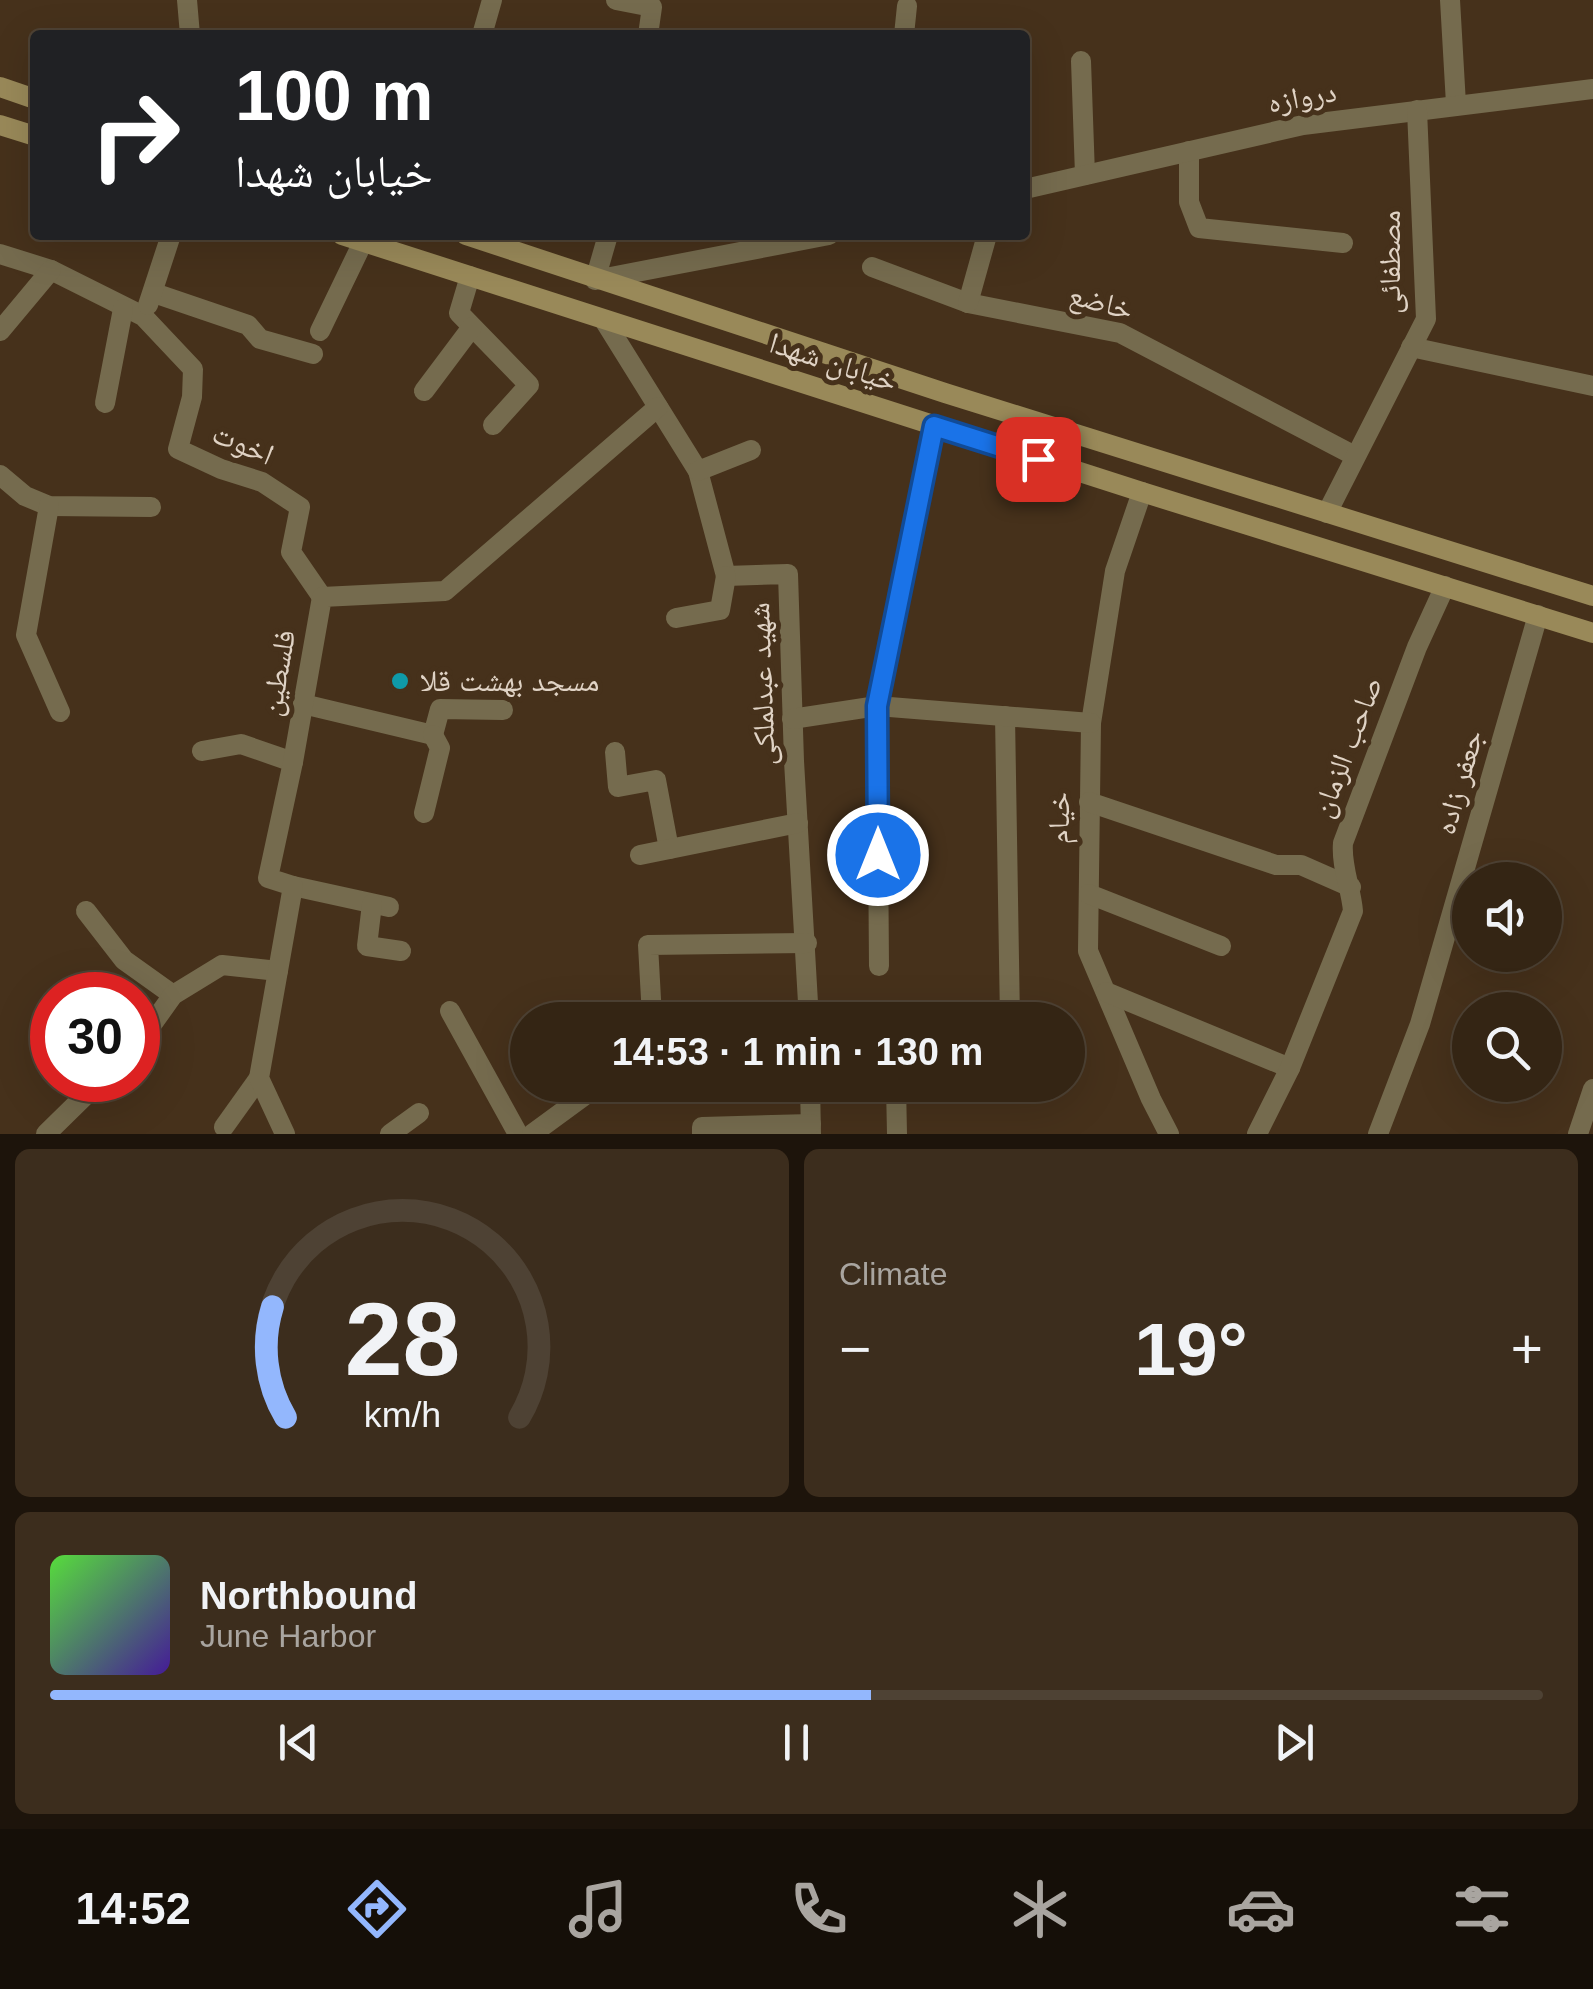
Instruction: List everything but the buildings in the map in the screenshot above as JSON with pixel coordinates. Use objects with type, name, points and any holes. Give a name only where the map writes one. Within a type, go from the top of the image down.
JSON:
[{"type":"main road","points":[[0,87],[30,97]]},
{"type":"main road","points":[[0,125],[30,134]]},
{"type":"main road","name":"خیابان شهدا","points":[[358,240],[934,426],[1593,632]]},
{"type":"main road","name":"خیابان شهدا","points":[[480,240],[595,280],[1593,596]]},
{"type":"street","points":[[187,0],[190,30]]},
{"type":"street","points":[[483,30],[492,0]]},
{"type":"street","points":[[616,0],[656,4],[649,30]]},
{"type":"street","points":[[1450,0],[1456,104]]},
{"type":"street","points":[[905,30],[907,6]]},
{"type":"street","points":[[1081,61],[1085,175]]},
{"type":"street","name":"دروازه","points":[[1030,188],[1304,125],[1593,89]]},
{"type":"street","name":"مصطفائی","points":[[1327,513],[1426,318],[1416,110]]},
{"type":"street","points":[[1190,151],[1189,202],[1199,228],[1343,243]]},
{"type":"street","points":[[106,403],[133,312],[154,293],[170,240]]},
{"type":"street","points":[[320,331],[351,240]]},
{"type":"street","points":[[607,240],[595,280],[803,240]]},
{"type":"street","points":[[968,303],[987,240]]},
{"type":"street","points":[[0,254],[50,270],[133,312]]},
{"type":"street","name":"خاضع","points":[[872,268],[968,303],[1120,333],[1355,456]]},
{"type":"street","points":[[0,331],[50,270]]},
{"type":"street","points":[[470,276],[459,313],[529,384],[493,425]]},
{"type":"street","points":[[154,293],[248,325],[260,340],[313,354]]},
{"type":"street","name":"اخوت","points":[[133,312],[193,369],[192,396],[178,449],[262,482],[300,507],[291,552],[322,597]]},
{"type":"street","name":"شهید عبدلملکی","points":[[604,320],[698,471],[726,576],[788,574],[808,1002]]},
{"type":"street","points":[[424,391],[472,327]]},
{"type":"street","points":[[1411,348],[1593,386]]},
{"type":"street","name":"فلسطین","points":[[294,886],[268,878],[322,597],[446,592],[658,406]]},
{"type":"street","points":[[879,966],[877,706],[934,426]]},
{"type":"street","points":[[698,471],[751,450]]},
{"type":"street","points":[[0,475],[25,496],[49,506],[151,507]]},
{"type":"street","name":"خیام","points":[[1142,492],[1115,572],[1092,724],[1088,951],[1151,1099],[1170,1134]]},
{"type":"street","points":[[49,506],[26,635],[60,712]]},
{"type":"street","points":[[676,618],[720,610],[726,576]]},
{"type":"street","name":"صاحب الزمان","points":[[1258,1134],[1290,1068],[1353,910],[1342,857],[1343,843],[1417,646],[1444,586]]},
{"type":"street","name":"جعفر زاده","points":[[1378,1134],[1420,1024],[1538,615]]},
{"type":"street","points":[[303,704],[433,736]]},
{"type":"street","points":[[792,719],[877,706],[1092,724]]},
{"type":"street","points":[[424,813],[440,748],[433,736],[440,709],[503,710]]},
{"type":"street","points":[[1005,716],[1010,1002]]},
{"type":"street","points":[[202,751],[241,744],[293,762]]},
{"type":"street","points":[[615,752],[618,787],[656,780],[669,850]]},
{"type":"street","points":[[1089,802],[1276,865],[1301,865],[1351,887]]},
{"type":"street","points":[[640,856],[798,823]]},
{"type":"street","points":[[224,1128],[259,1078],[294,886],[380,905],[367,946],[401,950]]},
{"type":"street","points":[[1088,894],[1221,946]]},
{"type":"street","points":[[86,911],[124,960],[173,995]]},
{"type":"street","points":[[651,1002],[648,945],[806,944]]},
{"type":"street","points":[[160,1013],[173,995],[222,965],[278,972]]},
{"type":"street","points":[[1106,992],[1290,1068]]},
{"type":"street","points":[[450,1011],[518,1134]]},
{"type":"street","points":[[259,1078],[286,1134]]},
{"type":"street","points":[[1578,1134],[1593,1089]]},
{"type":"street","points":[[46,1134],[79,1102]]},
{"type":"street","points":[[532,1134],[576,1102]]},
{"type":"street","points":[[702,1134],[702,1127],[811,1129],[810,1102]]},
{"type":"street","points":[[896,1102],[897,1134]]},
{"type":"street","points":[[390,1134],[419,1113]]},
{"type":"place","name":"مسجد بهشت قلا","points":[[400,681]]},
{"type":"route","points":[[878,855],[877,706],[934,426],[1038,459]]}]
